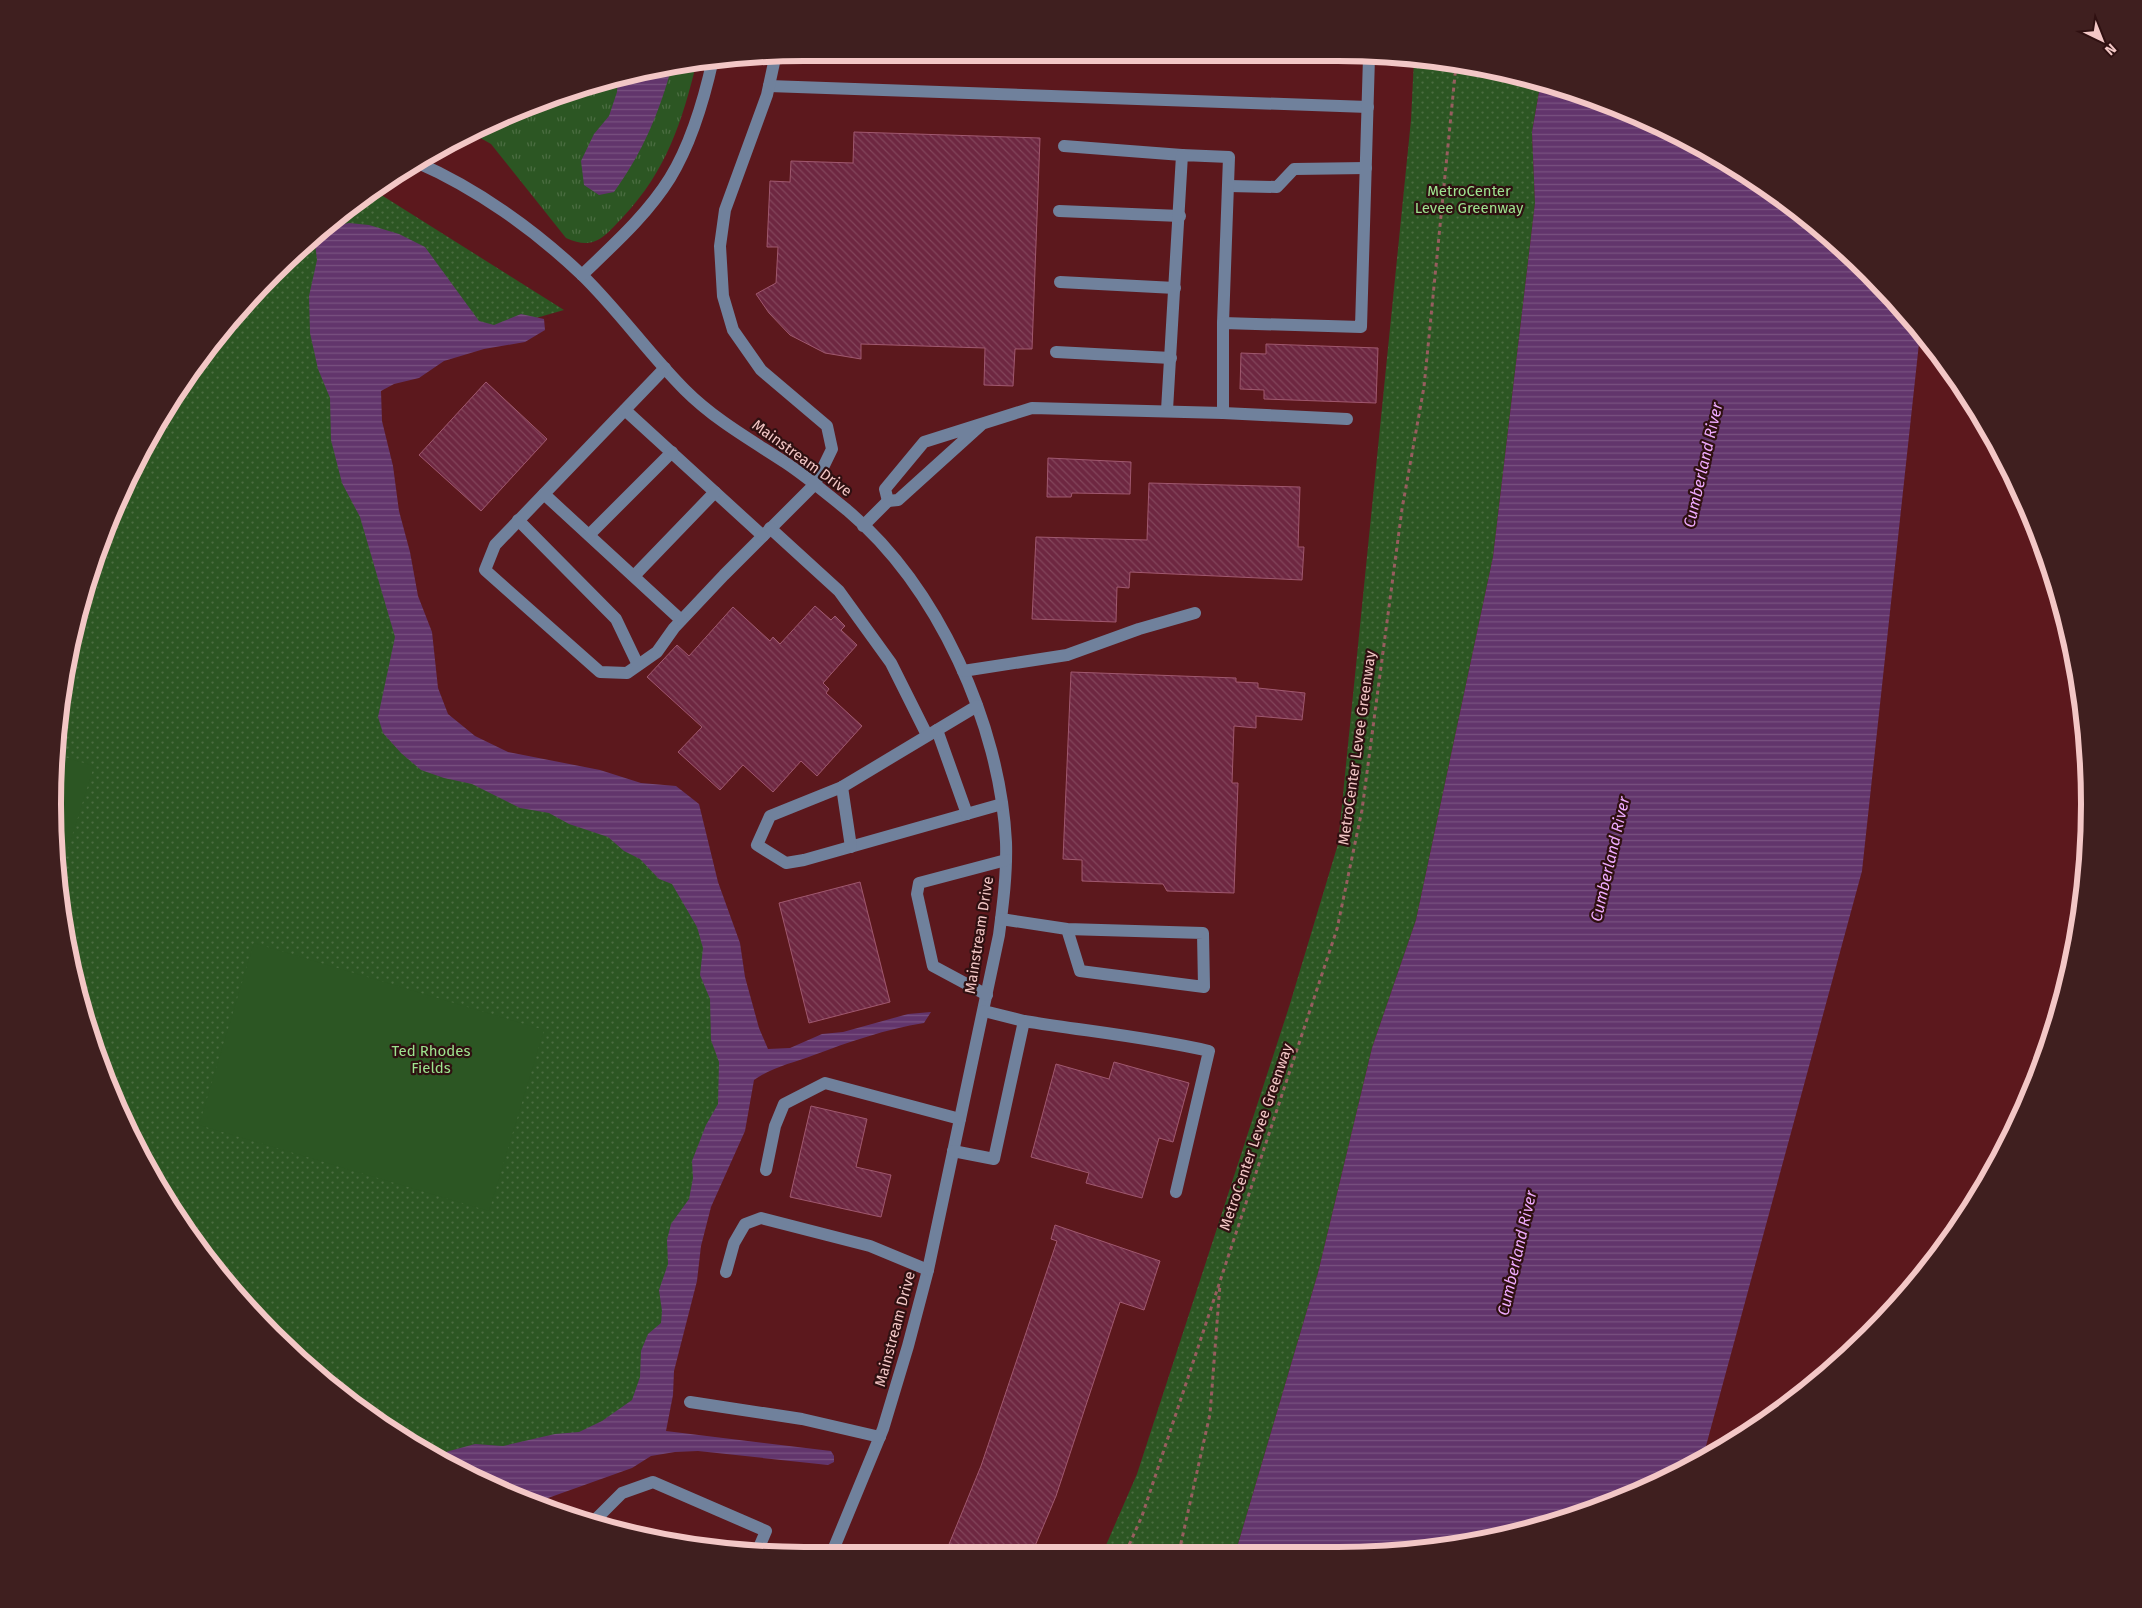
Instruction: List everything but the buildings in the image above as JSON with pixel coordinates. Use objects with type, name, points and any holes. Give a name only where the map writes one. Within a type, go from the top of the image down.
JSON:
[{"type":"street","points":[[665,368],[495,545],[485,570],[600,672],[627,673],[657,652],[682,620],[815,484],[832,449],[827,426],[761,370],[733,330],[723,296],[720,246],[725,210],[769,86],[774,62]]},
{"type":"street","points":[[1223,323],[1361,327],[1369,62]]},
{"type":"street","points":[[582,275],[628,230],[670,178],[695,126],[711,68]]},
{"type":"street","points":[[769,86],[1368,107]]},
{"type":"street","points":[[1064,146],[1230,157],[1223,323],[1223,413]]},
{"type":"street","points":[[1168,410],[1182,155]]},
{"type":"street","name":"Mainstream Drive","points":[[424,166],[480,196],[523,226],[582,275],[686,391],[713,415],[815,484],[863,526],[906,574],[924,601],[962,670],[977,706],[995,766],[1002,804],[1006,860],[1001,920],[984,1011],[928,1270],[908,1346],[880,1437],[834,1547]]},
{"type":"street","points":[[1229,186],[1277,187],[1294,169],[1366,168]]},
{"type":"street","points":[[1059,211],[1180,216]]},
{"type":"street","points":[[1060,282],[1175,288]]},
{"type":"street","points":[[1056,352],[1171,358]]},
{"type":"street","points":[[888,501],[885,489],[924,442],[1032,408],[1168,410],[1347,419]]},
{"type":"street","points":[[625,410],[715,492],[839,591],[891,663],[932,733],[967,814]]},
{"type":"street","points":[[863,526],[888,501],[898,500],[980,425]]},
{"type":"street","points":[[589,536],[672,452]]},
{"type":"street","points":[[634,576],[715,492]]},
{"type":"street","points":[[544,494],[682,620]]},
{"type":"street","points":[[518,520],[616,619],[638,665]]},
{"type":"street","points":[[962,670],[1067,655],[1139,629],[1195,613]]},
{"type":"street","points":[[977,706],[842,787],[770,816],[757,845],[786,863],[804,860],[1002,804]]},
{"type":"street","points":[[842,787],[851,847]]},
{"type":"street","points":[[987,995],[933,966],[917,894],[919,883],[1006,860]]},
{"type":"street","points":[[1001,920],[1067,929],[1203,933],[1204,987],[1080,971],[1067,929]]},
{"type":"street","points":[[984,1011],[1024,1021],[1107,1035],[1167,1042],[1209,1051],[1176,1192]]},
{"type":"street","points":[[953,1152],[994,1159],[1024,1021]]},
{"type":"street","points":[[766,1170],[775,1126],[784,1104],[825,1083],[960,1119]]},
{"type":"street","points":[[726,1272],[734,1243],[745,1224],[761,1218],[870,1246],[928,1270]]},
{"type":"street","points":[[690,1402],[802,1419],[880,1437]]},
{"type":"street","points":[[595,1516],[622,1493],[653,1482],[766,1531],[760,1545]]},
{"type":"path","name":"MetroCenter Levee Greenway","points":[[1128,1547],[1142,1516],[1337,929],[1362,810],[1402,509],[1424,387],[1455,71]]},
{"type":"path","points":[[1180,1547],[1210,1414],[1220,1278]]},
{"type":"green space","name":"MetroCenter Levee Greenway","points":[[1414,66],[1483,76],[1539,90],[1532,132],[1535,203],[1493,557],[1416,920],[1372,1048],[1318,1273],[1237,1547],[1105,1547],[1137,1474],[1289,1007],[1338,844],[1411,120]]},
{"type":"green space","points":[[694,70],[679,125],[662,163],[638,199],[610,231],[598,240],[584,243],[566,238],[491,144],[478,137],[565,101],[612,87]]},
{"type":"green space","name":"Ted Rhodes Fields","points":[[380,194],[564,310],[367,366],[424,715],[517,774],[675,815],[743,1030],[635,1435],[532,1495],[475,1470],[391,1422],[314,1362],[246,1294],[186,1217],[161,1175],[138,1133],[101,1043],[76,949],[63,853],[61,804],[63,755],[76,659],[87,612],[101,565],[118,520],[138,475],[161,433],[186,391],[215,352],[246,314],[279,279],[314,246]]},
{"type":"green space","points":[[63,757],[94,766],[64,862],[61,804]]},
{"type":"green space","points":[[254,943],[544,1030],[489,1211],[199,1125]]},
{"type":"water","points":[[670,74],[656,116],[642,147],[614,192],[599,195],[584,185],[581,161],[594,134],[609,116],[617,86]]},
{"type":"water","name":"Cumberland River","points":[[1539,90],[1577,101],[1667,138],[1751,186],[1790,215],[1828,246],[1863,279],[1919,342],[1862,871],[1705,1449],[1667,1470],[1577,1507],[1483,1532],[1387,1545],[1237,1547],[1318,1273],[1372,1048],[1416,920],[1493,557],[1535,203],[1532,132]]},
{"type":"water","points":[[349,223],[369,225],[399,234],[425,247],[479,321],[494,325],[521,314],[544,319],[545,330],[525,342],[484,349],[444,361],[419,378],[394,384],[381,391],[382,421],[393,466],[399,511],[410,552],[418,596],[432,632],[438,688],[448,714],[475,736],[508,752],[600,770],[641,783],[676,786],[699,804],[718,882],[740,943],[745,977],[759,1028],[768,1049],[790,1048],[822,1034],[843,1032],[908,1014],[931,1012],[924,1023],[882,1032],[854,1041],[775,1068],[754,1080],[745,1131],[711,1207],[701,1246],[697,1281],[674,1371],[673,1395],[666,1431],[831,1451],[834,1456],[834,1462],[828,1465],[698,1451],[675,1452],[651,1456],[632,1468],[544,1499],[475,1470],[443,1453],[475,1444],[503,1446],[555,1434],[579,1432],[602,1421],[632,1400],[640,1377],[641,1351],[648,1334],[661,1323],[662,1311],[659,1290],[668,1264],[667,1240],[671,1224],[689,1199],[693,1178],[692,1161],[706,1125],[718,1104],[719,1062],[711,1040],[710,999],[700,975],[703,948],[697,927],[672,884],[659,879],[640,859],[624,851],[608,837],[569,824],[549,813],[520,808],[472,784],[444,778],[421,770],[401,753],[383,733],[378,717],[395,637],[360,517],[342,483],[331,440],[330,398],[318,369],[310,333],[309,296],[317,260],[315,245],[340,225]]}]
